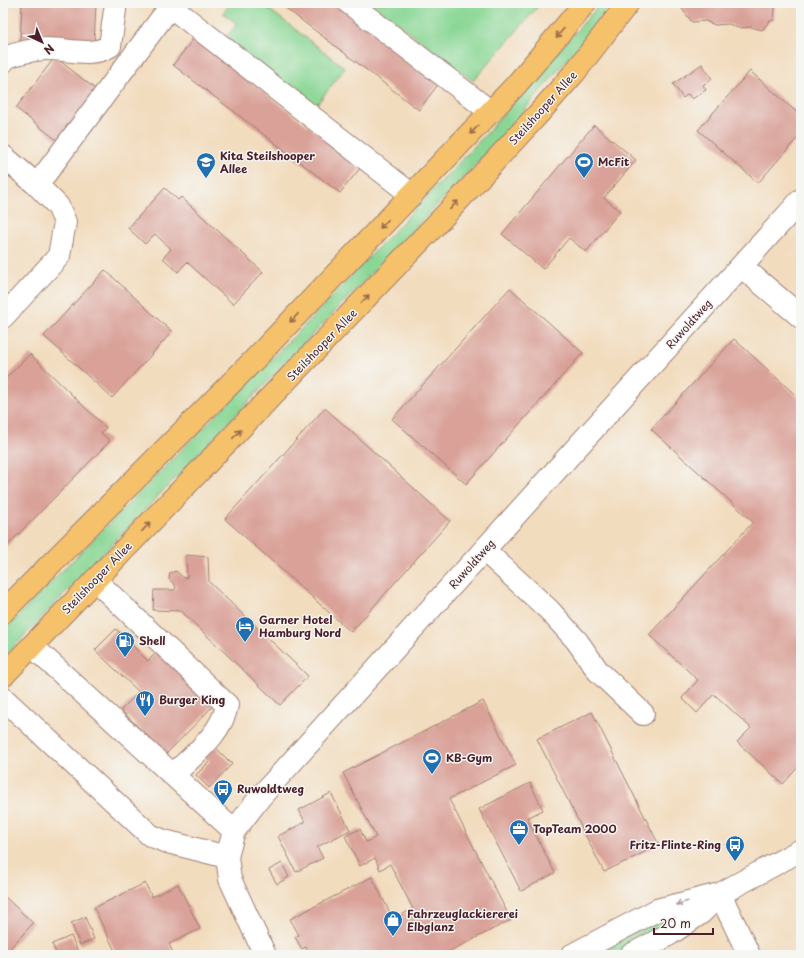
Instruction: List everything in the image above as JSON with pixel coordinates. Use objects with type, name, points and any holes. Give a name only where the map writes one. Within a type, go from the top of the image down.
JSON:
[{"type":"main road","points":[[3,612],[252,362],[516,85],[585,3]]},
{"type":"main road","name":"Steilshooper Allee","points":[[3,676],[309,358],[535,118],[575,72],[628,3]]},
{"type":"street","points":[[349,3],[490,112]]},
{"type":"street","points":[[37,185],[172,5],[412,194]]},
{"type":"street","points":[[3,62],[5,58],[18,53],[44,49],[101,52],[110,46],[115,10]]},
{"type":"street","points":[[3,156],[37,185],[58,206],[65,222],[60,256],[6,308]]},
{"type":"street","name":"Ruwoldtweg","points":[[265,955],[230,878],[227,857],[234,831],[261,796],[801,200]]},
{"type":"street","points":[[741,266],[801,317]]},
{"type":"street","points":[[484,550],[549,610],[577,641],[598,671],[643,714]]},
{"type":"street","points":[[95,580],[227,706],[225,717],[215,732],[173,775]]},
{"type":"street","points":[[32,646],[234,831]]},
{"type":"street","points":[[3,698],[150,835],[164,841],[227,857]]},
{"type":"street","points":[[572,955],[658,910],[720,894],[801,850]]},
{"type":"street","points":[[630,955],[670,934],[701,914],[720,894]]},
{"type":"street","points":[[720,894],[750,955]]},
{"type":"green space","points":[[231,3],[261,3],[345,68],[314,108],[225,39],[237,24],[223,13]]},
{"type":"green space","points":[[371,3],[541,3],[473,81]]},
{"type":"green space","points":[[601,3],[611,3],[577,48],[496,143],[3,658],[3,631],[308,322],[488,132]]},
{"type":"green space","points":[[687,910],[691,917],[618,955],[590,955],[660,919]]},
{"type":"building","points":[[22,3],[96,3],[94,45],[20,42]]},
{"type":"building","points":[[279,3],[335,3],[439,83],[419,110]]},
{"type":"building","points":[[684,3],[778,3],[775,8],[774,20],[770,21],[762,30],[751,27],[738,28],[729,24],[715,25],[705,21],[692,22],[682,9]]},
{"type":"building","points":[[194,38],[361,167],[340,193],[173,65]]},
{"type":"building","points":[[55,57],[103,95],[63,145],[16,108]]},
{"type":"building","points":[[702,64],[712,79],[703,85],[706,90],[692,99],[688,94],[683,98],[673,84]]},
{"type":"building","points":[[750,71],[801,116],[801,134],[758,183],[698,130]]},
{"type":"building","name":"McFit","points":[[594,125],[636,160],[604,198],[620,211],[586,252],[569,238],[543,269],[502,234]]},
{"type":"building","points":[[165,188],[178,200],[181,197],[263,272],[233,304],[187,262],[178,272],[163,258],[171,249],[155,234],[145,244],[128,228]]},
{"type":"building","points":[[105,270],[172,332],[112,398],[44,336]]},
{"type":"building","points":[[510,288],[583,353],[466,484],[392,419]]},
{"type":"building","points":[[734,339],[801,400],[801,764],[783,784],[737,742],[751,728],[714,694],[697,713],[682,698],[698,680],[649,635],[753,522],[651,429]]},
{"type":"building","points":[[30,354],[106,428],[101,433],[110,441],[3,550],[3,421],[6,418],[3,415],[3,381]]},
{"type":"building","points":[[325,408],[450,521],[351,632],[225,519]]},
{"type":"building","name":"Garner Hotel Hamburg Nord","points":[[186,555],[208,557],[209,582],[308,676],[280,705],[181,611],[153,610],[154,590],[175,590],[176,586],[169,579],[170,573],[176,571],[184,578],[187,577]]},
{"type":"building","points":[[116,629],[148,661],[158,651],[214,705],[166,754],[121,710],[139,692],[95,650]]},
{"type":"building","points":[[483,701],[516,765],[449,799],[511,920],[442,955],[310,955],[306,947],[302,949],[295,937],[299,935],[290,919],[372,877],[393,919],[413,909],[390,864],[380,870],[375,858],[360,866],[345,836],[360,829],[366,842],[376,837],[343,773]]},
{"type":"building","points":[[592,712],[659,845],[604,872],[537,739]]},
{"type":"building","points":[[213,745],[232,764],[209,788],[196,775],[210,761],[204,755]]},
{"type":"building","name":"TopTeam 2000","points":[[530,783],[543,810],[527,818],[555,873],[521,891],[479,809]]},
{"type":"building","points":[[331,793],[350,830],[317,847],[323,858],[296,872],[278,836],[305,822],[299,810]]},
{"type":"building","points":[[282,863],[289,877],[277,884],[269,870]]},
{"type":"building","points":[[145,883],[152,897],[178,884],[200,929],[169,944],[174,955],[117,955],[94,908]]},
{"type":"building","points":[[3,895],[33,923],[4,955],[3,955]]},
{"type":"building","points":[[85,917],[94,939],[80,945],[71,923]]},
{"type":"building","points":[[71,936],[79,954],[57,955],[52,944]]},
{"type":"place","name":"Kita Steilshooper Allee","points":[[206,179]]},
{"type":"place","name":"McFit","points":[[584,179]]},
{"type":"place","name":"Garner Hotel Hamburg Nord","points":[[245,643]]},
{"type":"place","name":"Shell","points":[[125,658]]},
{"type":"place","name":"Burger King","points":[[145,717]]},
{"type":"place","name":"KB-Gym","points":[[432,775]]},
{"type":"place","name":"Ruwoldtweg","points":[[223,806]]},
{"type":"place","name":"TopTeam 2000","points":[[519,846]]},
{"type":"place","name":"Fritz-Flinte-Ring","points":[[735,862]]},
{"type":"place","name":"Fahrzeuglackiererei Elbglanz","points":[[393,937]]}]
